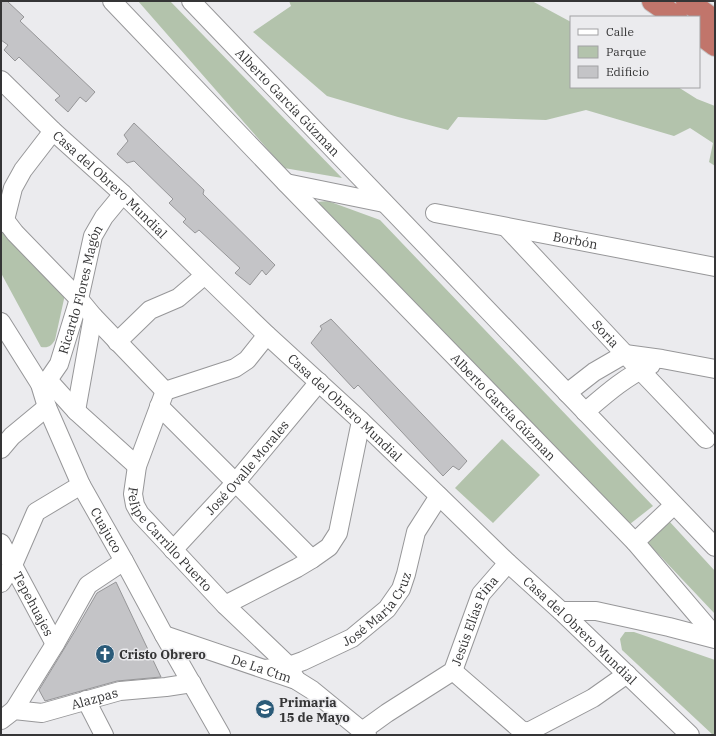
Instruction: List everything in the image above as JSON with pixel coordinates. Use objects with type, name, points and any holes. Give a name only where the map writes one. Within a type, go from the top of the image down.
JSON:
[{"type":"highway","points":[[653,1],[675,16]]},
{"type":"highway","points":[[687,1],[715,21]]},
{"type":"highway","points":[[700,35],[715,45]]},
{"type":"street","name":"Alberto García Gúzman","points":[[112,1],[286,184],[634,542],[715,636]]},
{"type":"street","name":"Alberto García Gúzman","points":[[191,1],[715,547]]},
{"type":"street","name":"Casa del Obrero Mundial","points":[[1,80],[123,194],[205,275],[361,421],[508,563],[561,611],[687,734]]},
{"type":"street","points":[[53,130],[23,170],[13,188],[3,222],[78,299],[117,342],[162,399],[236,482],[312,559]]},
{"type":"street","points":[[286,184],[384,203]]},
{"type":"street","name":"Ricardo Flores Magón","points":[[44,382],[59,364],[78,299],[93,236],[104,216],[123,194]]},
{"type":"street","name":"Borbón","points":[[435,213],[715,267]]},
{"type":"street","name":"Soria","points":[[506,227],[706,439]]},
{"type":"street","points":[[117,342],[150,310],[178,298],[205,275]]},
{"type":"street","points":[[76,411],[93,316]]},
{"type":"street","name":"Cuajuco","points":[[2,327],[44,382],[47,407],[81,485],[221,735]]},
{"type":"street","points":[[162,399],[235,368],[247,360],[268,334]]},
{"type":"street","points":[[566,393],[594,372],[626,354],[715,369]]},
{"type":"street","points":[[585,412],[610,390],[640,370],[662,359]]},
{"type":"street","points":[[44,382],[136,466]]},
{"type":"street","name":"José Ovalle Morales","points":[[173,550],[236,482],[319,382]]},
{"type":"street","name":"Felipe Carrillo Puerto","points":[[162,399],[136,466],[133,494],[135,504],[140,514],[173,550],[292,673]]},
{"type":"street","points":[[1,449],[12,436],[47,407]]},
{"type":"street","name":"Felipe Carrillo Puerto","points":[[225,605],[297,568],[329,546],[338,532],[361,421]]},
{"type":"street","points":[[1,583],[13,564],[36,512],[81,485]]},
{"type":"street","name":"José María Cruz","points":[[292,673],[303,661],[352,638],[387,609],[400,589],[406,574],[416,532],[439,496]]},
{"type":"street","points":[[634,542],[674,505]]},
{"type":"street","name":"Tepehuajes","points":[[1,542],[55,644]]},
{"type":"street","points":[[8,715],[55,644],[88,585],[124,561]]},
{"type":"street","name":"Jesús Elías Piña","points":[[364,733],[387,713],[453,671],[481,594],[508,563]]},
{"type":"street","points":[[561,611],[596,611],[715,639]]},
{"type":"street","name":"De La Ctm","points":[[164,635],[265,669],[292,673],[364,733]]},
{"type":"street","points":[[453,671],[524,733],[593,698],[627,674]]},
{"type":"street","name":"Alazpas","points":[[8,715],[42,713],[120,691],[192,683]]},
{"type":"street","points":[[86,700],[104,735]]},
{"type":"green space","points":[[138,1],[170,1],[342,178],[284,168]]},
{"type":"green space","points":[[289,1],[532,1],[570,21],[570,88],[680,88],[697,99],[715,106],[715,166],[709,162],[713,143],[690,128],[674,136],[586,110],[546,120],[458,117],[448,130],[327,96],[253,32],[291,6]]},
{"type":"green space","points":[[328,201],[380,220],[653,506],[630,524],[316,202]]},
{"type":"green space","points":[[7,230],[66,290],[55,340],[48,347],[41,347],[1,273],[1,233]]},
{"type":"green space","points":[[502,439],[540,475],[493,523],[455,488]]},
{"type":"green space","points":[[669,521],[715,571],[715,614],[646,541]]},
{"type":"green space","points":[[625,632],[634,632],[715,660],[715,735],[713,735],[622,650],[620,639]]},
{"type":"building","points":[[1,1],[7,1],[24,17],[20,21],[95,92],[86,102],[80,97],[68,112],[55,100],[60,96],[19,57],[15,61],[4,50],[8,45],[1,40]]},
{"type":"building","points":[[134,123],[204,190],[203,194],[275,265],[266,275],[262,270],[250,285],[235,273],[240,268],[199,230],[195,233],[183,222],[186,219],[169,203],[173,199],[134,161],[127,163],[117,154],[128,141],[124,135]]},
{"type":"building","points":[[331,319],[467,461],[459,470],[453,466],[443,476],[358,385],[354,389],[311,343],[322,329],[320,326]]},
{"type":"building","name":"Cristo Obrero","points":[[116,582],[161,677],[117,681],[45,701],[39,690],[97,593]]},
{"type":"place","name":"Cristo Obrero","points":[[105,654]]},
{"type":"place","name":"Primaria 15 de Mayo","points":[[265,709]]}]
